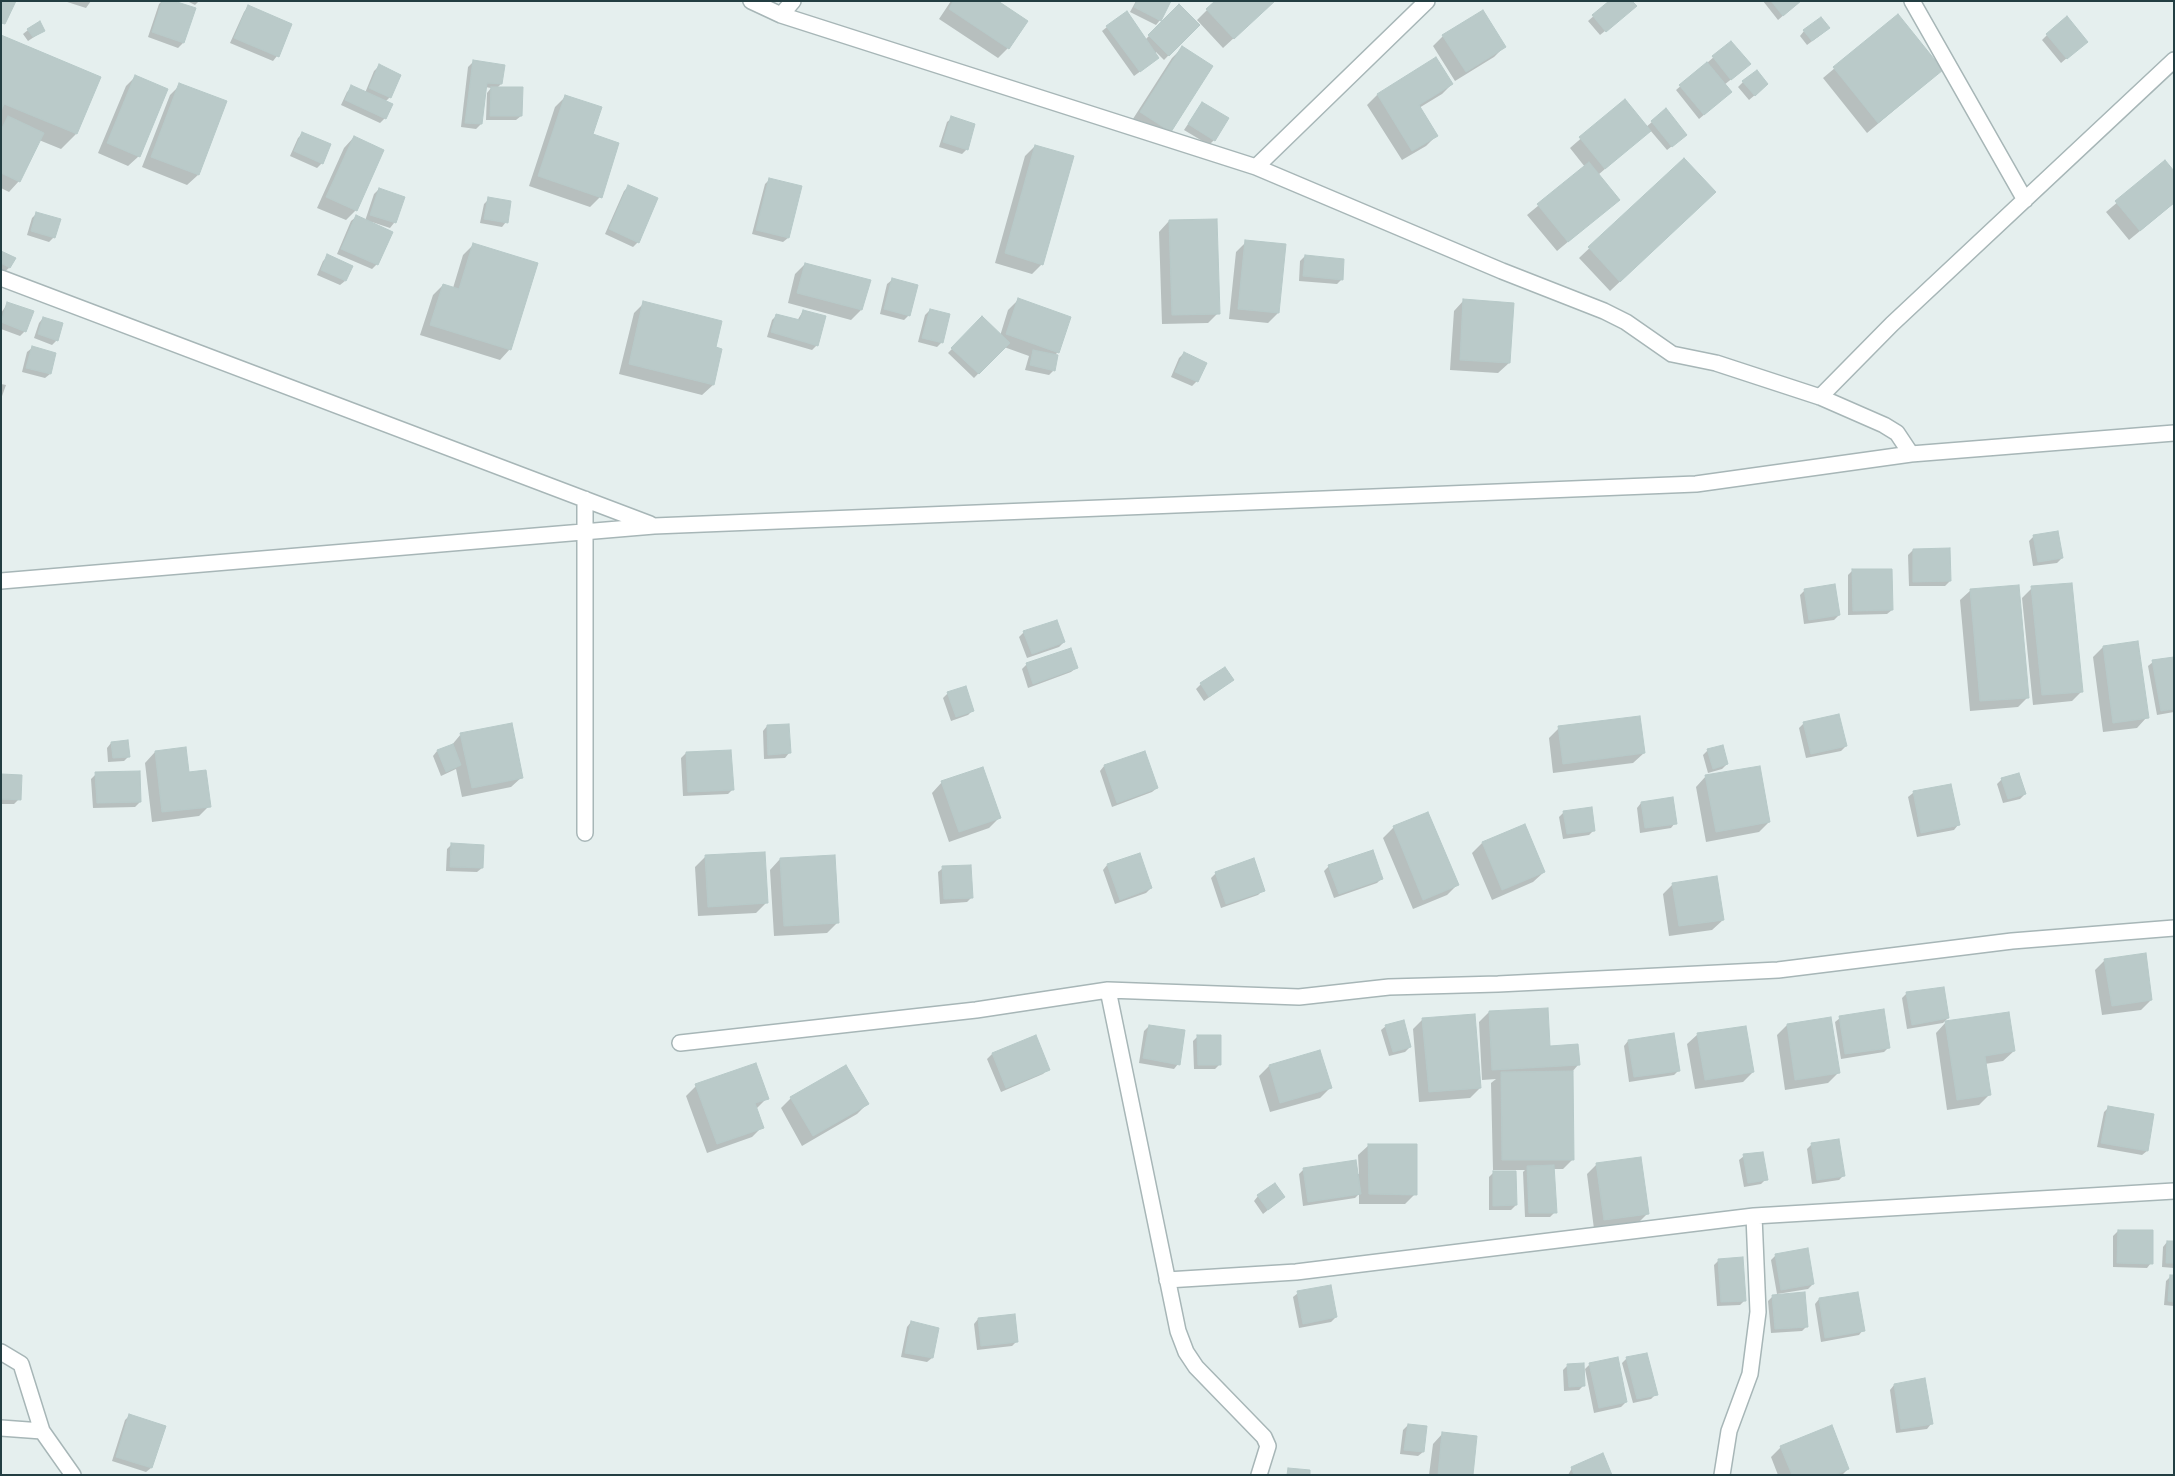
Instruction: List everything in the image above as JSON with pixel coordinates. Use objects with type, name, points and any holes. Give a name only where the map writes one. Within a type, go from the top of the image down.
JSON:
[{"type":"street","points":[[751,1],[781,15],[1256,167],[1502,271],[1604,311],[1626,322],[1672,354],[1716,363],[1820,397],[1884,424],[1896,433],[1911,454]]},
{"type":"street","points":[[781,15],[793,1]]},
{"type":"street","points":[[1256,167],[1427,1]]},
{"type":"street","points":[[1912,1],[2025,200]]},
{"type":"street","points":[[1820,397],[1892,324],[2174,60]]},
{"type":"street","points":[[1,278],[654,526]]},
{"type":"street","points":[[1,581],[654,526],[1696,484],[1911,454],[2174,433]]},
{"type":"street","points":[[585,499],[585,834]]},
{"type":"street","points":[[680,1042],[976,1010],[1108,990],[1299,996],[1389,987],[1498,984],[1778,970],[2012,941],[2174,928]]},
{"type":"street","points":[[1108,990],[1178,1331],[1186,1352],[1196,1367],[1264,1437],[1268,1446],[1259,1475]]},
{"type":"street","points":[[1167,1280],[1296,1272],[1754,1216],[2174,1191]]},
{"type":"street","points":[[1722,1475],[1729,1431],[1750,1374],[1758,1312],[1754,1216]]},
{"type":"street","points":[[1,1352],[21,1364],[42,1431],[73,1475]]},
{"type":"street","points":[[1,1428],[42,1431]]},
{"type":"building","points":[[1,1],[16,1],[5,24],[1,23]]},
{"type":"building","points":[[162,1],[174,1],[196,8],[184,43],[152,32]]},
{"type":"building","points":[[953,1],[998,1],[1028,21],[1009,49],[949,9]]},
{"type":"building","points":[[1137,1],[1171,1],[1161,21],[1134,7]]},
{"type":"building","points":[[1215,1],[1275,1],[1234,39],[1206,9]]},
{"type":"building","points":[[1609,1],[1632,1],[1637,6],[1606,32],[1592,15]]},
{"type":"building","points":[[1771,1],[1801,1],[1783,16]]},
{"type":"building","points":[[1179,4],[1200,25],[1169,56],[1148,35]]},
{"type":"building","points":[[248,5],[292,24],[279,57],[234,38]]},
{"type":"building","points":[[1483,10],[1506,47],[1466,72],[1442,35]]},
{"type":"building","points":[[1127,11],[1159,58],[1140,72],[1106,26]]},
{"type":"building","points":[[1898,14],[1943,70],[1878,123],[1833,67]]},
{"type":"building","points":[[2067,16],[2088,42],[2067,59],[2046,34]]},
{"type":"building","points":[[1821,17],[1830,28],[1812,41],[1803,30]]},
{"type":"building","points":[[40,21],[45,31],[33,37],[27,29]]},
{"type":"building","points":[[1,35],[101,77],[77,134],[4,104],[1,111]]},
{"type":"building","points":[[1731,41],[1751,64],[1731,80],[1712,56]]},
{"type":"building","points":[[1182,46],[1213,66],[1171,132],[1140,112]]},
{"type":"building","points":[[1436,57],[1453,84],[1419,105],[1438,136],[1412,151],[1377,94]]},
{"type":"building","points":[[473,60],[505,65],[502,84],[487,83],[482,124],[465,123]]},
{"type":"building","points":[[1707,62],[1732,92],[1704,115],[1679,85]]},
{"type":"building","points":[[379,64],[401,75],[391,98],[369,88]]},
{"type":"building","points":[[1757,70],[1768,84],[1755,96],[1742,81]]},
{"type":"building","points":[[135,75],[168,89],[140,157],[107,143]]},
{"type":"building","points":[[179,83],[227,101],[199,175],[151,157]]},
{"type":"building","points":[[351,85],[393,104],[386,119],[345,100]]},
{"type":"building","points":[[491,87],[523,87],[522,116],[490,116]]},
{"type":"building","points":[[565,95],[602,107],[593,134],[619,143],[602,198],[538,176]]},
{"type":"building","points":[[1625,99],[1651,131],[1605,169],[1579,137]]},
{"type":"building","points":[[1202,102],[1229,118],[1215,141],[1188,124]]},
{"type":"building","points":[[1666,108],[1687,135],[1672,147],[1651,121]]},
{"type":"building","points":[[8,116],[44,133],[20,182],[1,173],[1,130]]},
{"type":"building","points":[[951,116],[975,124],[968,150],[943,142]]},
{"type":"building","points":[[302,132],[331,144],[323,164],[294,151]]},
{"type":"building","points":[[354,136],[384,150],[357,211],[326,197]]},
{"type":"building","points":[[1035,145],[1074,156],[1043,265],[1005,253]]},
{"type":"building","points":[[1684,158],[1716,192],[1620,282],[1588,247]]},
{"type":"building","points":[[2165,160],[2174,171],[2174,203],[2140,231],[2115,201]]},
{"type":"building","points":[[1589,162],[1620,200],[1568,242],[1537,204]]},
{"type":"building","points":[[769,178],[802,186],[789,238],[756,230]]},
{"type":"building","points":[[628,185],[658,198],[639,243],[609,229]]},
{"type":"building","points":[[379,188],[405,197],[396,223],[370,215]]},
{"type":"building","points":[[488,197],[511,201],[508,223],[484,219]]},
{"type":"building","points":[[36,212],[61,219],[55,238],[31,231]]},
{"type":"building","points":[[356,215],[393,232],[378,265],[341,249]]},
{"type":"building","points":[[1217,219],[1220,314],[1172,315],[1169,220]]},
{"type":"building","points":[[1245,240],[1286,244],[1279,313],[1238,309]]},
{"type":"building","points":[[473,243],[538,263],[511,350],[430,325],[443,284],[459,289]]},
{"type":"building","points":[[1,251],[16,258],[10,268],[1,263]]},
{"type":"building","points":[[327,254],[353,266],[346,281],[321,270]]},
{"type":"building","points":[[1305,255],[1344,259],[1343,280],[1303,276]]},
{"type":"building","points":[[805,263],[871,280],[862,310],[797,293]]},
{"type":"building","points":[[892,278],[918,285],[910,316],[884,309]]},
{"type":"building","points":[[1018,298],[1071,317],[1059,353],[1006,334]]},
{"type":"building","points":[[1463,299],[1514,303],[1510,363],[1460,360]]},
{"type":"building","points":[[643,301],[722,321],[716,347],[722,349],[714,385],[629,364]]},
{"type":"building","points":[[7,302],[34,311],[26,332],[1,322]]},
{"type":"building","points":[[930,309],[950,314],[943,343],[922,338]]},
{"type":"building","points":[[803,310],[826,316],[818,346],[771,332],[776,314],[800,320]]},
{"type":"building","points":[[982,316],[1010,343],[979,374],[951,348]]},
{"type":"building","points":[[43,317],[63,323],[58,341],[38,334]]},
{"type":"building","points":[[32,346],[56,353],[51,374],[26,368]]},
{"type":"building","points":[[1033,350],[1058,355],[1055,371],[1030,365]]},
{"type":"building","points":[[1184,352],[1207,363],[1198,382],[1175,372]]},
{"type":"building","points":[[2058,531],[2063,558],[2038,562],[2033,535]]},
{"type":"building","points":[[1950,548],[1951,581],[1913,582],[1913,549]]},
{"type":"building","points":[[1852,569],[1892,569],[1893,610],[1853,611]]},
{"type":"building","points":[[2072,583],[2083,692],[2042,695],[2031,586]]},
{"type":"building","points":[[1835,584],[1840,615],[1809,620],[1804,589]]},
{"type":"building","points":[[2019,585],[2029,698],[1980,701],[1970,589]]},
{"type":"building","points":[[1057,620],[1065,642],[1032,654],[1023,631]]},
{"type":"building","points":[[2138,641],[2149,718],[2113,723],[2103,646]]},
{"type":"building","points":[[1071,648],[1078,668],[1033,684],[1026,663]]},
{"type":"building","points":[[2174,657],[2174,709],[2161,711],[2152,660]]},
{"type":"building","points":[[1225,667],[1234,680],[1209,697],[1200,683]]},
{"type":"building","points":[[966,686],[974,711],[956,717],[947,692]]},
{"type":"building","points":[[1839,714],[1847,746],[1811,754],[1803,722]]},
{"type":"building","points":[[1640,716],[1645,753],[1563,764],[1558,726]]},
{"type":"building","points":[[512,723],[523,778],[472,788],[460,733]]},
{"type":"building","points":[[789,724],[791,753],[768,755],[767,725]]},
{"type":"building","points":[[128,740],[130,757],[113,758],[111,742]]},
{"type":"building","points":[[453,744],[461,765],[446,772],[437,750]]},
{"type":"building","points":[[1723,745],[1728,764],[1713,769],[1707,749]]},
{"type":"building","points":[[186,747],[189,772],[206,770],[211,807],[162,812],[155,751]]},
{"type":"building","points":[[731,750],[734,790],[688,792],[686,752]]},
{"type":"building","points":[[1145,751],[1158,788],[1117,803],[1104,765]]},
{"type":"building","points":[[1760,766],[1770,822],[1716,832],[1705,775]]},
{"type":"building","points":[[983,767],[1001,818],[959,832],[941,781]]},
{"type":"building","points":[[140,771],[141,802],[97,803],[95,772]]},
{"type":"building","points":[[2019,773],[2026,794],[2008,799],[2001,778]]},
{"type":"building","points":[[1,774],[22,775],[21,800],[1,799]]},
{"type":"building","points":[[1951,784],[1960,825],[1921,833],[1913,791]]},
{"type":"building","points":[[1673,797],[1677,824],[1645,828],[1641,802]]},
{"type":"building","points":[[1592,807],[1595,831],[1567,834],[1563,811]]},
{"type":"building","points":[[1428,812],[1459,885],[1423,900],[1393,826]]},
{"type":"building","points":[[1525,824],[1545,872],[1502,890],[1482,842]]},
{"type":"building","points":[[451,843],[484,845],[483,868],[450,867]]},
{"type":"building","points":[[1373,850],[1383,879],[1339,894],[1328,865]]},
{"type":"building","points":[[765,852],[768,903],[708,907],[705,855]]},
{"type":"building","points":[[1140,853],[1152,888],[1120,900],[1107,864]]},
{"type":"building","points":[[835,855],[839,923],[784,926],[780,858]]},
{"type":"building","points":[[1254,858],[1265,891],[1226,904],[1215,872]]},
{"type":"building","points":[[971,865],[973,898],[944,899],[942,866]]},
{"type":"building","points":[[1717,876],[1724,920],[1679,926],[1672,883]]},
{"type":"building","points":[[2146,953],[2152,1000],[2112,1006],[2104,959]]},
{"type":"building","points":[[1944,987],[1949,1018],[1912,1025],[1906,992]]},
{"type":"building","points":[[1548,1008],[1550,1046],[1578,1044],[1580,1065],[1492,1070],[1489,1011]]},
{"type":"building","points":[[1884,1009],[1890,1048],[1845,1054],[1839,1016]]},
{"type":"building","points":[[2009,1012],[2015,1051],[1985,1056],[1991,1095],[1957,1100],[1945,1021]]},
{"type":"building","points":[[1475,1014],[1481,1088],[1429,1092],[1422,1018]]},
{"type":"building","points":[[1831,1017],[1840,1073],[1795,1080],[1787,1024]]},
{"type":"building","points":[[1404,1020],[1411,1047],[1393,1052],[1385,1025]]},
{"type":"building","points":[[1149,1025],[1185,1030],[1180,1065],[1143,1058]]},
{"type":"building","points":[[1746,1026],[1754,1072],[1705,1080],[1697,1033]]},
{"type":"building","points":[[1674,1033],[1680,1071],[1634,1077],[1628,1040]]},
{"type":"building","points":[[1036,1035],[1050,1070],[1006,1088],[992,1053]]},
{"type":"building","points":[[1197,1035],[1221,1035],[1221,1065],[1198,1065]]},
{"type":"building","points":[[1320,1050],[1332,1088],[1280,1103],[1269,1065]]},
{"type":"building","points":[[756,1063],[769,1099],[755,1103],[764,1128],[717,1144],[695,1084]]},
{"type":"building","points":[[846,1065],[869,1104],[813,1136],[790,1097]]},
{"type":"building","points":[[1573,1071],[1574,1160],[1502,1160],[1501,1072]]},
{"type":"building","points":[[2108,1106],[2154,1114],[2148,1151],[2101,1143]]},
{"type":"building","points":[[1839,1139],[1845,1176],[1817,1180],[1811,1143]]},
{"type":"building","points":[[1368,1144],[1417,1144],[1417,1195],[1369,1194]]},
{"type":"building","points":[[1763,1152],[1768,1180],[1748,1183],[1743,1154]]},
{"type":"building","points":[[1641,1157],[1649,1214],[1604,1220],[1596,1163]]},
{"type":"building","points":[[1356,1160],[1361,1194],[1308,1202],[1303,1168]]},
{"type":"building","points":[[1554,1165],[1557,1213],[1529,1213],[1527,1166]]},
{"type":"building","points":[[1493,1171],[1516,1171],[1517,1205],[1493,1206]]},
{"type":"building","points":[[1275,1183],[1285,1197],[1268,1210],[1257,1195]]},
{"type":"building","points":[[2118,1230],[2153,1230],[2153,1264],[2117,1263]]},
{"type":"building","points":[[2167,1241],[2174,1241],[2174,1263],[2166,1263]]},
{"type":"building","points":[[1808,1248],[1814,1284],[1781,1290],[1775,1254]]},
{"type":"building","points":[[1743,1257],[1746,1301],[1721,1302],[1718,1259]]},
{"type":"building","points":[[2170,1275],[2174,1275],[2174,1302],[2168,1301]]},
{"type":"building","points":[[1331,1285],[1337,1317],[1303,1324],[1297,1291]]},
{"type":"building","points":[[1805,1292],[1808,1327],[1775,1329],[1772,1295]]},
{"type":"building","points":[[1858,1292],[1865,1331],[1825,1338],[1819,1298]]},
{"type":"building","points":[[1015,1314],[1018,1342],[981,1346],[978,1318]]},
{"type":"building","points":[[911,1321],[939,1328],[933,1358],[905,1353]]},
{"type":"building","points":[[1647,1353],[1658,1395],[1637,1399],[1626,1357]]},
{"type":"building","points":[[1618,1357],[1627,1402],[1599,1408],[1589,1363]]},
{"type":"building","points":[[1584,1363],[1585,1386],[1569,1387],[1567,1364]]},
{"type":"building","points":[[1925,1378],[1933,1424],[1901,1429],[1894,1384]]},
{"type":"building","points":[[129,1414],[166,1426],[152,1468],[116,1457]]},
{"type":"building","points":[[1408,1424],[1427,1426],[1424,1452],[1404,1450]]},
{"type":"building","points":[[1832,1425],[1849,1469],[1835,1475],[1792,1475],[1780,1446]]},
{"type":"building","points":[[1442,1432],[1477,1436],[1473,1475],[1438,1475]]},
{"type":"building","points":[[1603,1453],[1612,1475],[1574,1475],[1571,1467]]},
{"type":"building","points":[[1288,1468],[1310,1470],[1310,1475],[1287,1475]]}]
